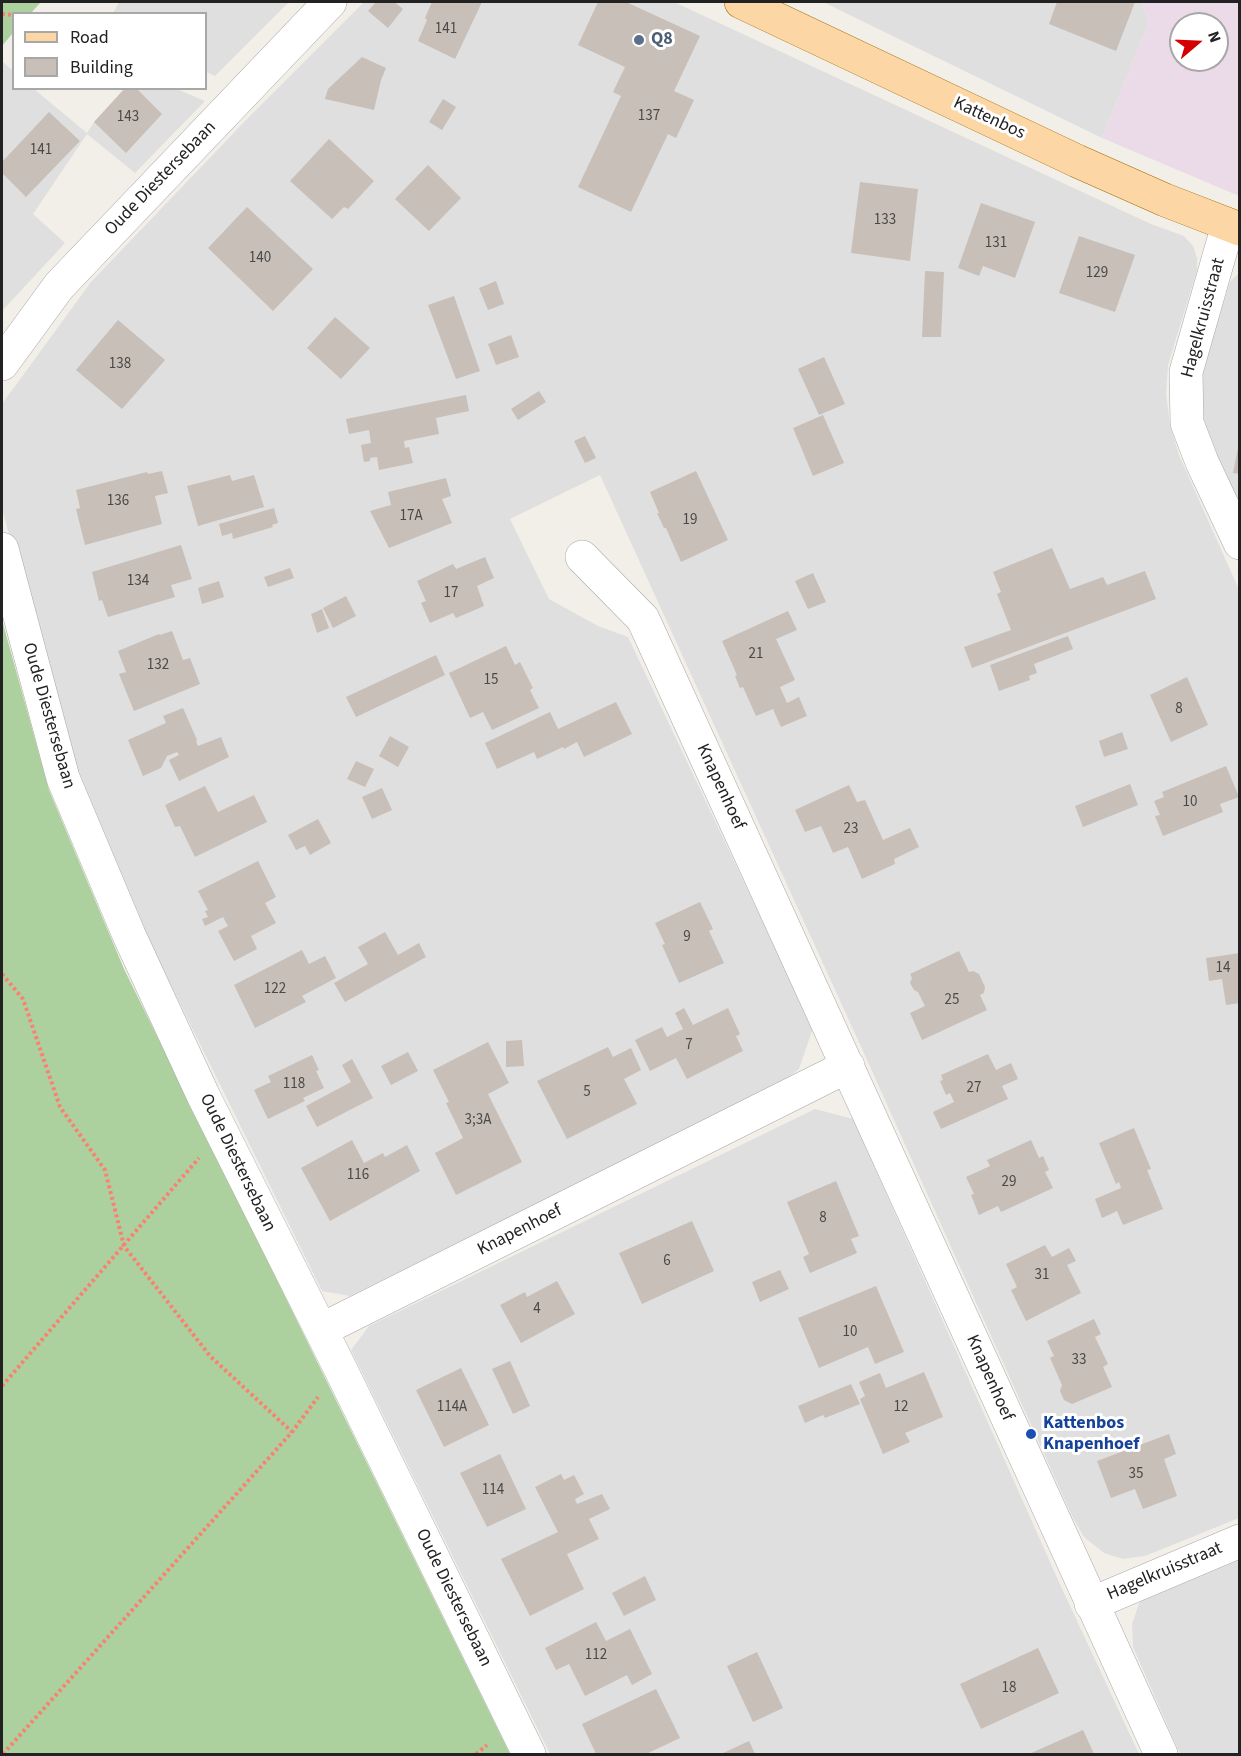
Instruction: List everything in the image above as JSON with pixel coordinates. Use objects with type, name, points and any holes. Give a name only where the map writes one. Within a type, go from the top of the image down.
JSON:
[{"type":"main road","name":"Kattenbos","points":[[741,2],[1077,161],[1234,227]]},
{"type":"street","name":"Oude Diestersebaan","points":[[2,364],[59,286],[330,2]]},
{"type":"street","name":"Hagelkruisstraat","points":[[1234,227],[1186,372],[1187,423],[1239,543]]},
{"type":"street","name":"Oude Diestersebaan","points":[[2,549],[63,778],[129,935],[221,1131],[340,1368],[529,1755]]},
{"type":"street","name":"Knapenhoef","points":[[582,557],[643,619],[1161,1755]]},
{"type":"street","name":"Knapenhoef","points":[[321,1330],[848,1066]]},
{"type":"street","name":"Hagelkruisstraat","points":[[1091,1604],[1239,1541]]},
{"type":"path","points":[[2,974],[23,999],[60,1107],[105,1170],[123,1246],[210,1356],[292,1432]]},
{"type":"path","points":[[2,1386],[221,1131]]},
{"type":"path","points":[[3,1755],[292,1432],[340,1368]]},
{"type":"shaded area","points":[[119,2],[289,2],[215,76],[207,72],[207,12],[114,12]]},
{"type":"shaded area","points":[[364,2],[674,2],[1151,224],[1184,236],[1193,246],[1197,258],[1197,270],[1168,365],[1166,394],[1170,424],[1179,455],[1240,592],[1239,1518],[1145,1556],[1123,1559],[1104,1553],[1084,1537],[1072,1516],[600,475],[510,519],[549,599],[598,626],[628,637],[813,1028],[799,1069],[784,1081],[350,1296],[322,1291],[156,955],[76,774],[2,509],[2,404],[91,282],[249,117]]},
{"type":"shaded area","points":[[823,2],[1142,2],[1149,22],[1102,138]]},
{"type":"shaded area","points":[[1142,2],[1239,2],[1239,196],[1102,138],[1149,22]]},
{"type":"shaded area","points":[[2,61],[12,70],[12,90],[35,90],[87,133],[94,122],[124,90],[179,90],[205,101],[135,173],[87,134],[33,214],[65,243],[2,311]]},
{"type":"shaded area","points":[[1239,273],[1239,510],[1201,416],[1198,386],[1230,282]]},
{"type":"shaded area","points":[[815,1109],[853,1119],[1058,1580],[1139,1754],[550,1754],[351,1350],[369,1326]]},
{"type":"shaded area","points":[[1239,1559],[1239,1754],[1180,1754],[1133,1647],[1132,1624],[1141,1598]]},
{"type":"green space","points":[[2,2],[41,2],[32,12],[12,12],[12,34],[2,46]]},
{"type":"green space","points":[[2,620],[49,790],[124,969],[510,1754],[2,1754]]},
{"type":"building","points":[[376,2],[394,2],[403,9],[388,28],[368,11]]},
{"type":"building","points":[[432,2],[482,2],[455,59],[418,41]]},
{"type":"building","points":[[598,2],[626,2],[700,36],[674,91],[694,100],[676,138],[668,134],[631,212],[578,187],[621,96],[613,92],[625,67],[578,45]]},
{"type":"building","points":[[1057,2],[1135,2],[1116,51],[1049,24]]},
{"type":"building","points":[[362,57],[386,68],[374,110],[325,99],[328,89]]},
{"type":"building","points":[[123,90],[138,90],[162,114],[126,153],[94,122]]},
{"type":"building","points":[[443,99],[456,107],[442,130],[429,122]]},
{"type":"building","points":[[49,112],[80,141],[26,197],[2,173],[2,162]]},
{"type":"building","points":[[329,139],[374,181],[348,209],[344,207],[332,219],[290,181]]},
{"type":"building","points":[[428,165],[461,198],[429,231],[395,199]]},
{"type":"building","points":[[860,182],[918,189],[910,261],[851,253]]},
{"type":"building","points":[[981,203],[1035,222],[1015,278],[983,266],[979,276],[958,268]]},
{"type":"building","points":[[247,207],[313,269],[273,311],[208,248]]},
{"type":"building","points":[[1079,236],[1135,255],[1115,312],[1059,293]]},
{"type":"building","points":[[925,271],[944,272],[941,337],[922,337]]},
{"type":"building","points":[[496,281],[504,304],[488,310],[479,288]]},
{"type":"building","points":[[454,296],[480,371],[456,379],[428,305]]},
{"type":"building","points":[[335,317],[370,348],[341,379],[307,348]]},
{"type":"building","points":[[118,320],[165,360],[122,409],[76,370]]},
{"type":"building","points":[[511,335],[519,357],[496,365],[488,344]]},
{"type":"building","points":[[824,357],[845,404],[819,415],[798,369]]},
{"type":"building","points":[[539,391],[546,402],[518,420],[511,409]]},
{"type":"building","points":[[466,395],[469,411],[436,418],[439,434],[404,441],[405,448],[409,447],[413,463],[379,470],[377,457],[364,462],[361,445],[371,443],[369,430],[349,434],[346,419]]},
{"type":"building","points":[[823,415],[844,463],[813,476],[793,428]]},
{"type":"building","points":[[585,436],[596,458],[585,463],[574,441]]},
{"type":"building","points":[[1238,448],[1240,448],[1240,474],[1233,473]]},
{"type":"building","points":[[162,471],[168,493],[155,496],[162,524],[85,545],[76,509],[80,508],[76,490],[147,472],[148,474]]},
{"type":"building","points":[[696,471],[728,540],[681,562],[657,513],[659,513],[650,492]]},
{"type":"building","points":[[230,475],[232,481],[254,475],[264,507],[198,526],[187,486]]},
{"type":"building","points":[[446,478],[451,496],[442,499],[452,523],[389,548],[370,511],[391,505],[388,492]]},
{"type":"building","points":[[274,508],[278,523],[272,525],[273,527],[233,539],[232,533],[222,536],[219,524]]},
{"type":"building","points":[[181,545],[192,579],[171,585],[175,597],[108,617],[102,600],[99,601],[92,572]]},
{"type":"building","points":[[1052,548],[1070,589],[1103,577],[1107,585],[1145,571],[1156,599],[972,668],[964,647],[1011,630],[997,594],[1001,592],[993,572]]},
{"type":"building","points":[[485,557],[494,578],[477,586],[484,606],[456,618],[453,613],[430,623],[421,603],[426,601],[417,581],[453,564],[456,569]]},
{"type":"building","points":[[290,568],[294,578],[268,587],[264,577]]},
{"type":"building","points":[[813,573],[826,602],[808,609],[795,581]]},
{"type":"building","points":[[219,581],[224,597],[202,604],[198,588]]},
{"type":"building","points":[[346,596],[356,616],[333,628],[323,608]]},
{"type":"building","points":[[322,609],[329,628],[317,633],[311,614]]},
{"type":"building","points":[[788,611],[797,630],[776,639],[795,680],[780,687],[787,703],[799,697],[807,716],[781,727],[773,709],[756,716],[743,687],[740,688],[735,676],[737,675],[722,641]]},
{"type":"building","points":[[172,631],[183,660],[190,658],[200,684],[134,711],[119,674],[126,672],[118,651]]},
{"type":"building","points":[[1068,636],[1073,649],[1034,664],[1037,673],[1029,676],[1030,680],[999,691],[990,665]]},
{"type":"building","points":[[506,646],[515,665],[520,662],[533,688],[530,690],[539,708],[492,730],[483,712],[470,718],[449,673]]},
{"type":"building","points":[[436,655],[445,675],[356,717],[346,697]]},
{"type":"building","points":[[1187,677],[1208,725],[1171,742],[1150,695]]},
{"type":"building","points":[[616,702],[632,734],[584,757],[577,742],[537,759],[534,752],[497,769],[485,743],[550,712],[558,729]]},
{"type":"building","points":[[183,708],[198,746],[221,737],[229,757],[179,781],[169,760],[179,755],[177,752],[167,756],[161,768],[143,776],[128,740],[166,723],[163,716]]},
{"type":"building","points":[[1122,732],[1128,749],[1104,757],[1099,741]]},
{"type":"building","points":[[390,736],[409,747],[398,767],[379,756]]},
{"type":"building","points":[[356,761],[374,769],[365,787],[347,779]]},
{"type":"building","points":[[1226,766],[1239,797],[1220,804],[1223,812],[1163,836],[1155,816],[1160,815],[1154,801],[1164,797],[1162,792]]},
{"type":"building","points":[[1130,784],[1138,805],[1083,827],[1075,806]]},
{"type":"building","points":[[849,785],[857,802],[865,800],[883,840],[910,828],[919,847],[894,859],[895,864],[862,879],[848,847],[833,853],[821,826],[805,832],[795,810]]},
{"type":"building","points":[[205,786],[218,812],[254,795],[267,822],[195,857],[180,826],[175,827],[165,805]]},
{"type":"building","points":[[382,788],[392,810],[372,819],[362,797]]},
{"type":"building","points":[[318,819],[331,843],[310,855],[305,846],[296,850],[288,835]]},
{"type":"building","points":[[258,861],[276,897],[265,903],[276,923],[251,936],[257,949],[234,961],[218,931],[228,926],[223,917],[205,926],[202,919],[208,917],[205,911],[208,910],[198,891]]},
{"type":"building","points":[[700,902],[713,929],[709,931],[724,963],[679,983],[655,923]]},
{"type":"building","points":[[385,932],[398,955],[419,943],[426,957],[345,1002],[334,983],[368,964],[358,947]]},
{"type":"building","points":[[302,950],[309,964],[325,956],[336,978],[302,996],[306,1002],[255,1028],[234,985]]},
{"type":"building","points":[[959,951],[969,972],[979,974],[985,987],[984,993],[980,995],[987,1010],[922,1040],[910,1013],[925,1006],[910,983],[912,978],[910,974]]},
{"type":"building","points":[[1240,953],[1240,1003],[1226,1005],[1222,979],[1209,981],[1206,958]]},
{"type":"building","points":[[684,1008],[693,1025],[728,1008],[740,1034],[736,1036],[743,1051],[687,1079],[676,1058],[650,1071],[635,1040],[662,1027],[667,1037],[683,1029],[675,1013]]},
{"type":"building","points":[[522,1040],[524,1066],[506,1067],[506,1041]]},
{"type":"building","points":[[488,1042],[509,1083],[488,1094],[522,1162],[456,1195],[435,1153],[463,1138],[433,1070]]},
{"type":"building","points":[[608,1047],[613,1057],[631,1048],[641,1070],[624,1079],[637,1104],[567,1139],[537,1081]]},
{"type":"building","points":[[408,1052],[418,1071],[391,1085],[381,1066]]},
{"type":"building","points":[[988,1054],[996,1070],[1011,1063],[1018,1079],[1002,1086],[1008,1099],[941,1129],[933,1112],[954,1102],[950,1093],[946,1095],[940,1081],[943,1080],[941,1075]]},
{"type":"building","points":[[312,1055],[324,1088],[303,1098],[305,1101],[268,1119],[254,1090],[271,1082],[268,1076]]},
{"type":"building","points":[[352,1059],[373,1098],[317,1127],[306,1106],[351,1082],[342,1065]]},
{"type":"building","points":[[1134,1128],[1151,1169],[1147,1170],[1163,1209],[1123,1225],[1117,1211],[1102,1218],[1095,1199],[1121,1188],[1119,1182],[1116,1184],[1099,1143]]},
{"type":"building","points":[[352,1140],[364,1163],[383,1153],[385,1157],[407,1145],[420,1171],[330,1221],[301,1168]]},
{"type":"building","points":[[1031,1140],[1039,1158],[1043,1156],[1049,1170],[1045,1172],[1053,1188],[1001,1212],[998,1206],[979,1215],[971,1195],[974,1194],[966,1177],[990,1166],[987,1160]]},
{"type":"building","points":[[836,1181],[859,1236],[851,1239],[857,1253],[810,1273],[803,1257],[809,1254],[787,1202]]},
{"type":"building","points":[[692,1221],[714,1271],[642,1304],[619,1253]]},
{"type":"building","points":[[1045,1245],[1052,1257],[1069,1248],[1076,1261],[1067,1265],[1081,1293],[1026,1321],[1011,1290],[1017,1287],[1006,1264]]},
{"type":"building","points":[[780,1270],[789,1289],[760,1302],[752,1282]]},
{"type":"building","points":[[557,1281],[575,1314],[521,1343],[500,1305],[525,1292],[527,1297]]},
{"type":"building","points":[[876,1286],[904,1352],[875,1364],[868,1347],[819,1368],[798,1318]]},
{"type":"building","points":[[1094,1319],[1101,1334],[1095,1337],[1108,1364],[1103,1367],[1112,1387],[1072,1404],[1064,1400],[1060,1391],[1062,1385],[1050,1358],[1054,1356],[1047,1341]]},
{"type":"building","points":[[510,1361],[530,1406],[513,1414],[492,1369]]},
{"type":"building","points":[[461,1368],[489,1425],[444,1447],[416,1390]]},
{"type":"building","points":[[924,1372],[943,1417],[905,1433],[910,1442],[883,1454],[860,1399],[865,1396],[859,1382],[880,1373],[886,1388]]},
{"type":"building","points":[[851,1384],[860,1404],[825,1418],[823,1415],[805,1423],[798,1406]]},
{"type":"building","points":[[1169,1434],[1176,1454],[1164,1459],[1177,1496],[1143,1509],[1135,1489],[1111,1498],[1097,1461]]},
{"type":"building","points":[[500,1454],[526,1509],[487,1527],[460,1473]]},
{"type":"building","points":[[561,1474],[564,1480],[574,1475],[584,1494],[575,1499],[577,1504],[602,1494],[610,1509],[589,1519],[599,1539],[567,1554],[584,1589],[530,1616],[501,1559],[558,1532],[535,1487]]},
{"type":"building","points":[[645,1576],[656,1600],[624,1616],[612,1593]]},
{"type":"building","points":[[596,1622],[606,1641],[630,1629],[652,1674],[632,1685],[627,1675],[585,1696],[569,1664],[556,1670],[545,1648]]},
{"type":"building","points":[[1038,1648],[1059,1693],[981,1729],[960,1684]]},
{"type":"building","points":[[757,1652],[783,1708],[753,1722],[727,1666]]},
{"type":"building","points":[[656,1689],[680,1738],[646,1754],[596,1754],[582,1724]]},
{"type":"building","points":[[1083,1730],[1094,1754],[1029,1754]]},
{"type":"building","points":[[749,1741],[755,1754],[721,1754]]},
{"type":"place","name":"Q8","points":[[639,40]]},
{"type":"place","name":"Kattenbos Knapenhoef","points":[[1031,1434]]}]
